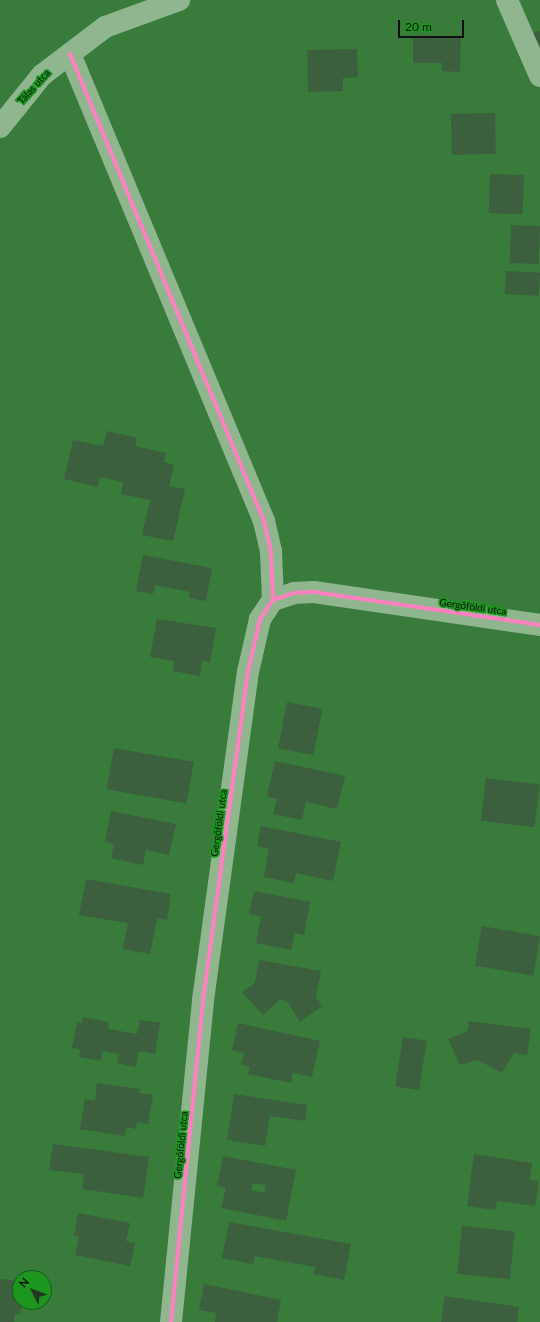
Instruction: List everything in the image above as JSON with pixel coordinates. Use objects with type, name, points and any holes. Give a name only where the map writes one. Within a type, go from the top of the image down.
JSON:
[{"type":"street","name":"Tálas utca","points":[[0,127],[42,75],[105,27],[179,0]]},
{"type":"street","points":[[507,0],[540,76]]},
{"type":"street","points":[[70,54],[264,521],[272,551],[273,600]]},
{"type":"street","name":"Gergőföldi utca","points":[[172,1322],[203,1000],[246,688],[260,619],[273,600],[294,594],[314,592],[540,626]]},
{"type":"building","points":[[540,31],[540,63],[528,35]]},
{"type":"building","points":[[413,36],[461,37],[460,72],[442,71],[442,63],[413,63]]},
{"type":"building","points":[[357,49],[358,77],[343,78],[343,91],[308,92],[307,50]]},
{"type":"building","points":[[495,113],[496,154],[452,155],[451,114]]},
{"type":"building","points":[[490,174],[524,175],[523,214],[489,213]]},
{"type":"building","points":[[511,225],[540,226],[539,264],[510,263]]},
{"type":"building","points":[[506,271],[540,273],[539,296],[505,294]]},
{"type":"building","points":[[107,431],[137,438],[135,446],[166,453],[164,462],[174,465],[169,486],[185,489],[173,541],[142,535],[150,500],[121,494],[123,482],[100,477],[98,487],[64,479],[73,440],[103,446]]},
{"type":"building","points":[[143,555],[212,568],[206,601],[189,598],[190,592],[155,585],[153,594],[136,591]]},
{"type":"building","points":[[157,619],[216,628],[210,662],[202,661],[200,676],[173,671],[174,661],[150,657]]},
{"type":"building","points":[[287,702],[322,709],[313,755],[278,748]]},
{"type":"building","points":[[114,748],[194,762],[186,803],[107,789]]},
{"type":"building","points":[[275,761],[345,776],[337,809],[306,802],[302,820],[273,814],[277,799],[267,796]]},
{"type":"building","points":[[486,778],[540,785],[534,827],[481,821]]},
{"type":"building","points":[[111,811],[176,824],[169,855],[146,850],[143,865],[111,858],[114,844],[105,842]]},
{"type":"building","points":[[261,826],[341,842],[333,881],[296,873],[294,883],[264,877],[269,849],[257,846]]},
{"type":"building","points":[[86,879],[171,894],[167,920],[157,918],[150,954],[123,949],[128,923],[79,915]]},
{"type":"building","points":[[254,891],[310,902],[304,935],[295,933],[291,950],[256,943],[261,916],[249,914]]},
{"type":"building","points":[[482,926],[540,936],[533,976],[475,965]]},
{"type":"building","points":[[259,960],[321,971],[316,997],[322,1006],[300,1022],[287,1001],[280,999],[263,1015],[242,992],[255,983]]},
{"type":"building","points":[[83,1017],[109,1022],[108,1029],[137,1034],[140,1020],[160,1023],[155,1054],[139,1051],[136,1067],[117,1063],[119,1054],[102,1051],[101,1061],[79,1057],[80,1050],[72,1048],[77,1022],[82,1023]]},
{"type":"building","points":[[469,1021],[531,1029],[527,1055],[514,1053],[502,1073],[478,1060],[460,1065],[448,1039],[468,1031]]},
{"type":"building","points":[[238,1023],[320,1041],[312,1077],[293,1073],[291,1083],[248,1074],[250,1067],[241,1065],[244,1053],[232,1050]]},
{"type":"building","points":[[403,1037],[427,1041],[419,1090],[395,1086]]},
{"type":"building","points":[[97,1083],[140,1089],[139,1093],[153,1095],[148,1124],[137,1122],[136,1129],[126,1127],[125,1136],[80,1129],[85,1099],[95,1101]]},
{"type":"building","points":[[234,1094],[307,1105],[305,1121],[270,1116],[265,1146],[227,1140]]},
{"type":"building","points":[[53,1144],[149,1157],[143,1198],[82,1189],[84,1174],[49,1170]]},
{"type":"building","points":[[474,1154],[532,1163],[530,1180],[539,1181],[535,1206],[497,1201],[495,1210],[467,1206]]},
{"type":"building","points":[[223,1156],[296,1170],[286,1221],[221,1208],[226,1188],[217,1186]],"holes":[[[253,1183],[266,1185],[264,1193],[251,1190]]]},
{"type":"building","points":[[78,1213],[130,1223],[126,1241],[135,1243],[130,1266],[75,1255],[79,1237],[74,1236]]},
{"type":"building","points":[[229,1222],[351,1244],[344,1280],[314,1274],[315,1267],[255,1256],[253,1264],[222,1258]]},
{"type":"building","points":[[462,1226],[515,1232],[510,1279],[457,1274]]},
{"type":"building","points":[[0,1279],[12,1280],[12,1310],[21,1310],[20,1314],[15,1314],[14,1322],[0,1322]]},
{"type":"building","points":[[204,1284],[281,1300],[277,1322],[215,1322],[216,1313],[199,1310]]},
{"type":"building","points":[[445,1296],[519,1307],[517,1322],[441,1322]]},
{"type":"cycle path","points":[[70,54],[264,521],[271,551],[273,600]]},
{"type":"cycle path","points":[[171,1322],[203,1000],[248,672],[260,619],[273,600],[294,593],[314,592],[540,625]]}]
